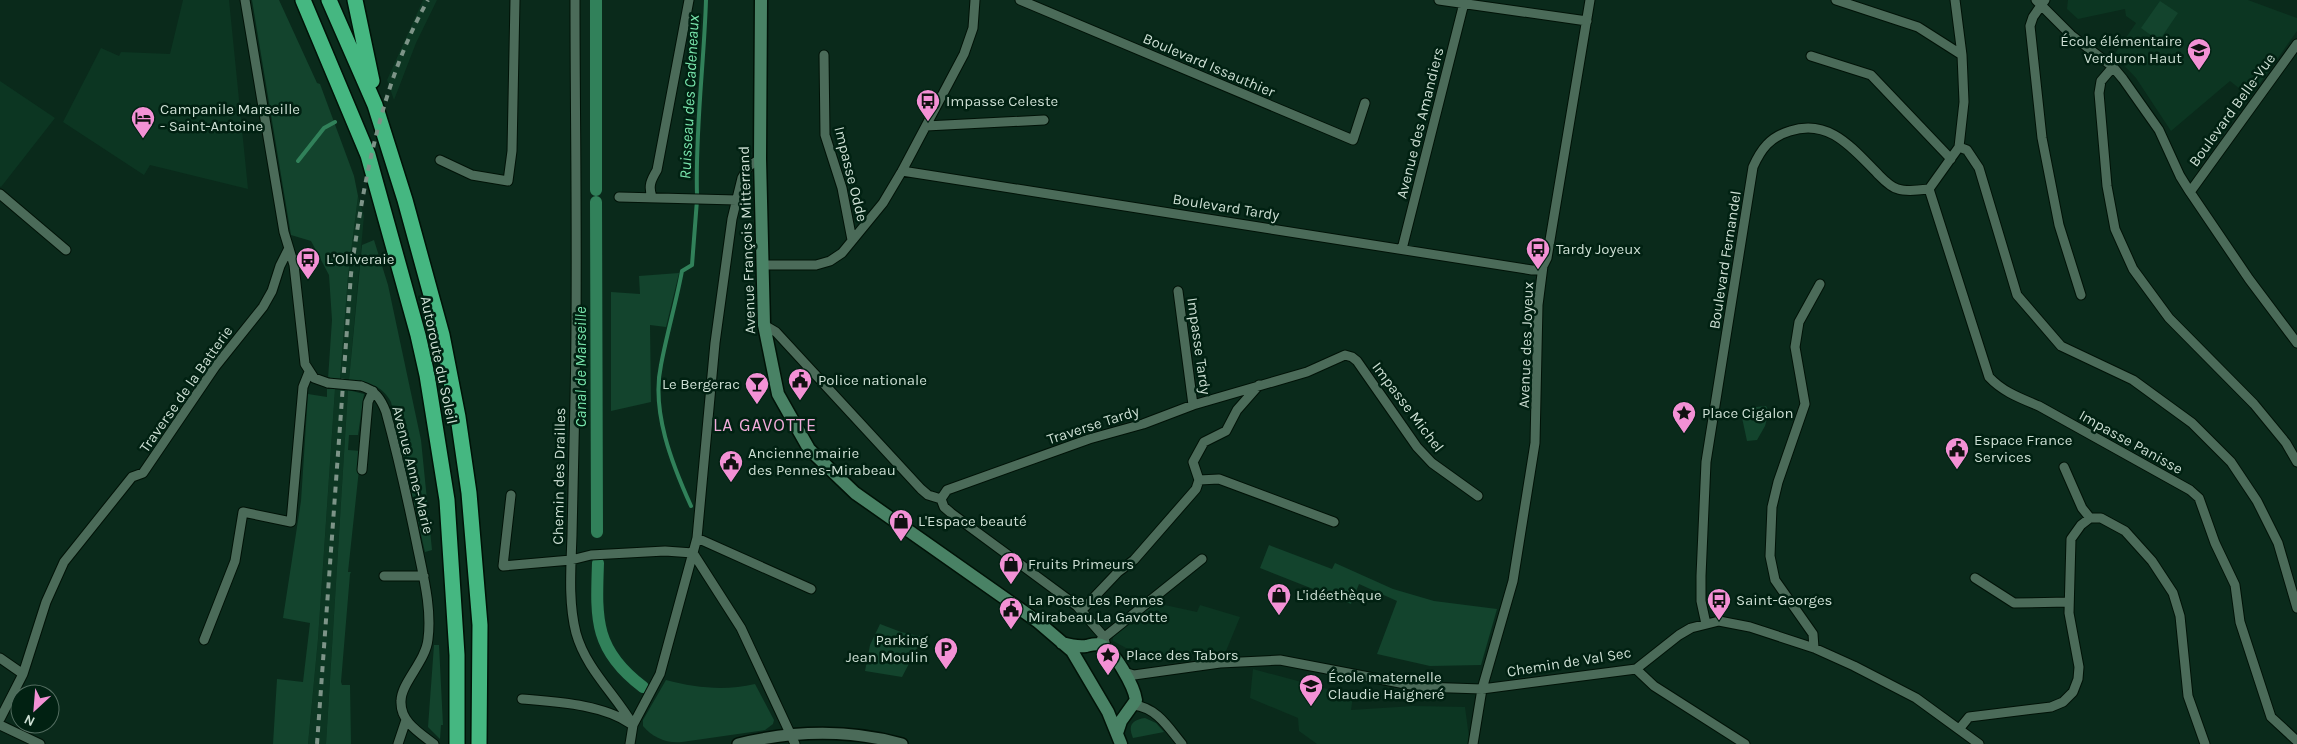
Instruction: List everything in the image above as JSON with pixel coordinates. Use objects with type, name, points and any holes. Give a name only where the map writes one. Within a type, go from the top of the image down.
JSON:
[{"type":"highway","points":[[292,0],[352,114]]},
{"type":"highway","name":"Autoroute du Soleil","points":[[303,0],[368,155],[424,359],[447,500],[457,655],[457,744]]},
{"type":"highway","name":"Autoroute du Soleil","points":[[329,0],[375,106],[442,335],[458,418],[469,493],[480,625],[479,744]]},
{"type":"highway","points":[[355,0],[386,141]]},
{"type":"main road","name":"Avenue François Mitterrand","points":[[761,0],[760,159],[764,325],[778,394],[796,430],[821,463],[855,493],[1037,621],[1062,643],[1078,660],[1108,712],[1119,738]]},
{"type":"main road","points":[[1062,643],[1098,644],[1124,672],[1135,694],[1131,709],[1117,715],[1108,712]]},
{"type":"main road","points":[[1078,660],[1079,653],[1098,644]]},
{"type":"main road","name":"Avenue François Mitterrand","points":[[1119,738],[1121,721],[1131,709]]},
{"type":"street","points":[[245,0],[288,250],[294,265],[302,349],[309,372],[314,378],[328,383],[361,386],[373,391],[368,402],[362,470]]},
{"type":"street","points":[[440,160],[472,175],[508,182],[512,151],[515,0]]},
{"type":"street","name":"Chemin des Drailles","points":[[575,0],[576,358],[571,560],[574,622],[581,646],[598,677],[619,702],[633,725]]},
{"type":"street","points":[[652,197],[649,188],[650,182],[657,170],[689,0]]},
{"type":"street","points":[[763,265],[816,265],[830,261],[842,253],[883,203],[964,54],[973,28],[975,0]]},
{"type":"street","name":"Boulevard Issauthier","points":[[1020,0],[1353,140],[1365,103]]},
{"type":"street","points":[[1439,0],[1587,21]]},
{"type":"street","name":"Avenue des Joyeux","points":[[1473,744],[1482,689],[1513,582],[1535,443],[1536,358],[1543,266],[1547,258],[1590,0]]},
{"type":"street","points":[[1836,0],[1918,27],[1962,55]]},
{"type":"street","points":[[1929,189],[1958,147],[1964,102],[1962,55],[1956,0]]},
{"type":"street","points":[[2081,295],[2059,225],[2042,138],[2030,26],[2041,2],[2070,35],[2113,67],[2137,97],[2159,130],[2180,176],[2190,192],[2249,279],[2297,343]]},
{"type":"street","name":"Avenue des Amandiers","points":[[1402,249],[1464,4]]},
{"type":"street","name":"Boulevard Belle-Vue","points":[[2190,192],[2297,44]]},
{"type":"street","name":"Impasse Odde","points":[[824,56],[825,135],[842,188],[852,240]]},
{"type":"street","points":[[1811,56],[1871,75],[1951,159]]},
{"type":"street","points":[[2113,67],[2101,80],[2099,92],[2106,186],[2115,229],[2130,261],[2169,318],[2254,404],[2286,443],[2297,462]]},
{"type":"street","points":[[926,126],[1044,120]]},
{"type":"street","name":"Boulevard Fernandel","points":[[1706,624],[1701,601],[1706,462],[1754,168],[1760,153],[1770,140],[1782,133],[1810,127],[1839,136],[1887,183],[1899,189],[1929,189]]},
{"type":"street","points":[[1958,147],[1967,150],[1979,168],[2017,295],[2061,346],[2133,380],[2192,423],[2231,462],[2257,501],[2278,543],[2297,608]]},
{"type":"street","points":[[639,744],[630,740],[633,725],[660,674],[697,538],[714,343],[737,200],[742,178],[749,166],[760,159]]},
{"type":"street","name":"Boulevard Tardy","points":[[902,171],[1532,270],[1538,270],[1543,266]]},
{"type":"street","name":"Impasse Panisse","points":[[1929,189],[1989,377],[1999,388],[2013,396],[2039,406],[2190,490],[2199,498],[2215,543],[2236,585],[2240,622],[2271,717],[2297,741]]},
{"type":"street","points":[[619,197],[697,197],[737,200]]},
{"type":"street","points":[[2,200],[66,250]]},
{"type":"street","name":"Traverse de la Batterie","points":[[0,719],[23,674],[46,602],[64,562],[132,477],[144,473],[159,453],[215,367],[263,307],[272,291],[280,266],[288,250]]},
{"type":"street","points":[[1814,648],[1813,634],[1775,580],[1770,556],[1772,507],[1778,482],[1805,404],[1795,347],[1799,322],[1820,284]]},
{"type":"street","name":"Impasse Tardy","points":[[1178,291],[1193,405]]},
{"type":"street","points":[[764,325],[776,332],[921,489],[928,495],[941,499],[944,507],[951,513],[1082,610],[1094,624],[1098,644]]},
{"type":"street","name":"Impasse Michel","points":[[1259,385],[1307,372],[1344,356],[1352,357],[1357,361],[1417,447],[1432,463],[1478,496]]},
{"type":"street","points":[[204,640],[235,561],[243,512],[291,522],[303,388],[309,372]]},
{"type":"street","points":[[1082,610],[1118,572],[1134,560],[1196,489],[1199,480],[1193,462],[1204,442],[1226,430],[1237,410],[1259,385]]},
{"type":"street","name":"Traverse Tardy","points":[[941,499],[944,492],[964,483],[1089,439],[1143,424],[1193,405],[1259,385]]},
{"type":"street","name":"Avenue Anne-Marie","points":[[373,391],[383,404],[386,412],[424,576],[428,638],[425,653],[400,700],[401,710],[406,720]]},
{"type":"street","points":[[2064,467],[2082,508],[2090,518]]},
{"type":"street","points":[[1199,480],[1219,479],[1334,522]]},
{"type":"street","points":[[511,495],[503,566],[571,560],[591,555],[666,551],[693,553]]},
{"type":"street","points":[[1960,728],[1969,717],[2051,707],[2063,702],[2074,692],[2080,667],[2069,613],[2071,539],[2081,525],[2090,518],[2101,518],[2125,532],[2152,561],[2173,593],[2180,616],[2188,696],[2205,744]]},
{"type":"street","points":[[697,538],[811,590]]},
{"type":"street","points":[[693,553],[741,628],[792,739]]},
{"type":"street","points":[[1098,644],[1202,559]]},
{"type":"street","points":[[384,576],[424,576]]},
{"type":"street","points":[[1974,578],[2014,603],[2069,602]]},
{"type":"street","name":"Chemin de Val Sec","points":[[1124,672],[1134,675],[1220,663],[1280,660],[1422,687],[1482,689],[1636,669],[1678,636],[1706,624],[1719,621],[1732,622],[1814,648],[1854,666],[1916,698],[1960,728],[1979,744]]},
{"type":"street","points":[[1094,624],[1093,634],[1098,644]]},
{"type":"street","points":[[0,658],[23,674]]},
{"type":"street","points":[[1636,669],[1654,686],[1745,744]]},
{"type":"street","points":[[522,699],[610,712],[633,725]]},
{"type":"street","points":[[1131,709],[1144,706],[1153,711],[1182,744]]},
{"type":"street","points":[[398,744],[406,720],[434,744]]},
{"type":"street","points":[[0,725],[40,744]]},
{"type":"street","points":[[738,744],[792,739],[875,736],[902,744]]},
{"type":"shaded area","points":[[183,0],[229,0],[248,189],[150,165],[144,175],[63,122],[101,48],[119,56],[121,52],[170,54]]},
{"type":"shaded area","points":[[252,0],[279,0],[317,83],[320,84],[354,176],[358,196],[348,276],[340,379],[328,379],[332,320],[329,275],[311,241],[291,235]]},
{"type":"shaded area","points":[[423,0],[437,0],[416,43],[394,100],[387,80]]},
{"type":"shaded area","name":"École élémentaire Verduron Haut","points":[[2068,0],[2248,0],[2297,18],[2297,31],[2250,97],[2230,81],[2171,131],[2136,78],[2114,55],[2136,23],[2126,16],[2125,9],[2078,19],[2067,9]]},
{"type":"shaded area","points":[[2160,1],[2178,13],[2159,41],[2141,28]]},
{"type":"shaded area","points":[[0,81],[55,118],[1,187],[0,186]]},
{"type":"shaded area","points":[[358,196],[364,216],[349,380],[340,379],[348,276]]},
{"type":"shaded area","points":[[374,240],[388,285],[421,440],[432,550],[425,552],[391,402],[383,391],[373,385],[349,380],[362,245]]},
{"type":"shaded area","points":[[679,273],[666,327],[650,325],[651,402],[611,411],[611,292],[640,294],[639,276]]},
{"type":"shaded area","points":[[327,389],[335,389],[318,639],[308,744],[273,744],[277,679],[303,682],[310,623],[283,618],[301,501],[308,394],[327,397]]},
{"type":"shaded area","points":[[335,389],[348,390],[326,744],[308,744],[318,639]]},
{"type":"shaded area","points":[[348,390],[364,394],[358,435],[349,435],[348,450],[361,451],[348,572],[351,572],[341,682],[342,685],[350,685],[351,744],[326,744]]},
{"type":"shaded area","points":[[1766,406],[1769,411],[1765,426],[1757,440],[1747,441],[1741,413],[1746,408]]},
{"type":"shaded area","points":[[1269,545],[1332,569],[1335,563],[1393,589],[1434,601],[1497,609],[1481,665],[1430,666],[1377,654],[1397,601],[1359,584],[1351,604],[1260,568]]},
{"type":"shaded area","points":[[1151,602],[1197,612],[1200,605],[1240,617],[1226,651],[1153,657],[1151,654],[1139,655],[1113,641],[1113,632]]},
{"type":"shaded area","points":[[880,624],[901,632],[923,637],[902,677],[865,671],[870,645]]},
{"type":"shaded area","points":[[434,645],[439,645],[443,725],[441,725],[440,739],[428,727]]},
{"type":"shaded area","name":"École maternelle Claudie Haigneré","points":[[1253,669],[1353,696],[1351,710],[1413,706],[1465,707],[1469,737],[1468,744],[1317,744],[1299,731],[1298,718],[1250,698]]},
{"type":"shaded area","points":[[666,680],[710,688],[755,684],[774,720],[773,724],[765,730],[682,742],[660,739],[643,726],[643,720]]},
{"type":"shaded area","points":[[1145,718],[1156,723],[1164,732],[1133,738],[1132,724],[1137,720]]},
{"type":"waterway","name":"Canal de Marseille","points":[[596,0],[596,190]]},
{"type":"waterway","name":"Ruisseau des Cadeneaux","points":[[697,195],[697,146],[706,0]]},
{"type":"waterway","points":[[298,161],[324,128],[335,122]]},
{"type":"waterway","name":"Ruisseau des Cadeneaux","points":[[691,506],[665,437],[661,419],[659,383],[663,353],[682,271],[692,265],[697,200]]},
{"type":"waterway","name":"Canal de Marseille","points":[[596,202],[597,532]]},
{"type":"waterway","name":"Canal de Marseille","points":[[598,563],[597,601],[601,632],[615,660],[643,687]]},
{"type":"railway","points":[[317,744],[351,274],[356,239],[369,168],[387,98],[398,64],[428,0]]},
{"type":"place","name":"École élémentaire Verduron Haut","points":[[2199,71]]},
{"type":"place","name":"Impasse Celeste","points":[[928,122]]},
{"type":"place","name":"Campanile Marseille - Saint-Antoine","points":[[143,139]]},
{"type":"place","name":"Tardy Joyeux","points":[[1538,270]]},
{"type":"place","name":"L'Oliveraie","points":[[308,280]]},
{"type":"place","name":"Police nationale","points":[[800,401]]},
{"type":"place","name":"Le Bergerac","points":[[757,405]]},
{"type":"place","name":"Place Cigalon","points":[[1684,434]]},
{"type":"place","name":"Espace France Services","points":[[1957,470]]},
{"type":"place","name":"Ancienne mairie des Pennes-Mirabeau","points":[[731,483]]},
{"type":"place","name":"L'Espace beauté","points":[[901,542]]},
{"type":"place","name":"Fruits Primeurs","points":[[1011,585]]},
{"type":"place","name":"L'idéethèque","points":[[1279,616]]},
{"type":"place","name":"Saint-Georges","points":[[1719,621]]},
{"type":"place","name":"La Poste Les Pennes Mirabeau La Gavotte","points":[[1011,630]]},
{"type":"place","name":"Parking Jean Moulin","points":[[946,670]]},
{"type":"place","name":"Place des Tabors","points":[[1108,676]]},
{"type":"place","name":"École maternelle Claudie Haigneré","points":[[1311,707]]},
{"type":"district","name":"LA GAVOTTE","points":[[765,425]]}]
